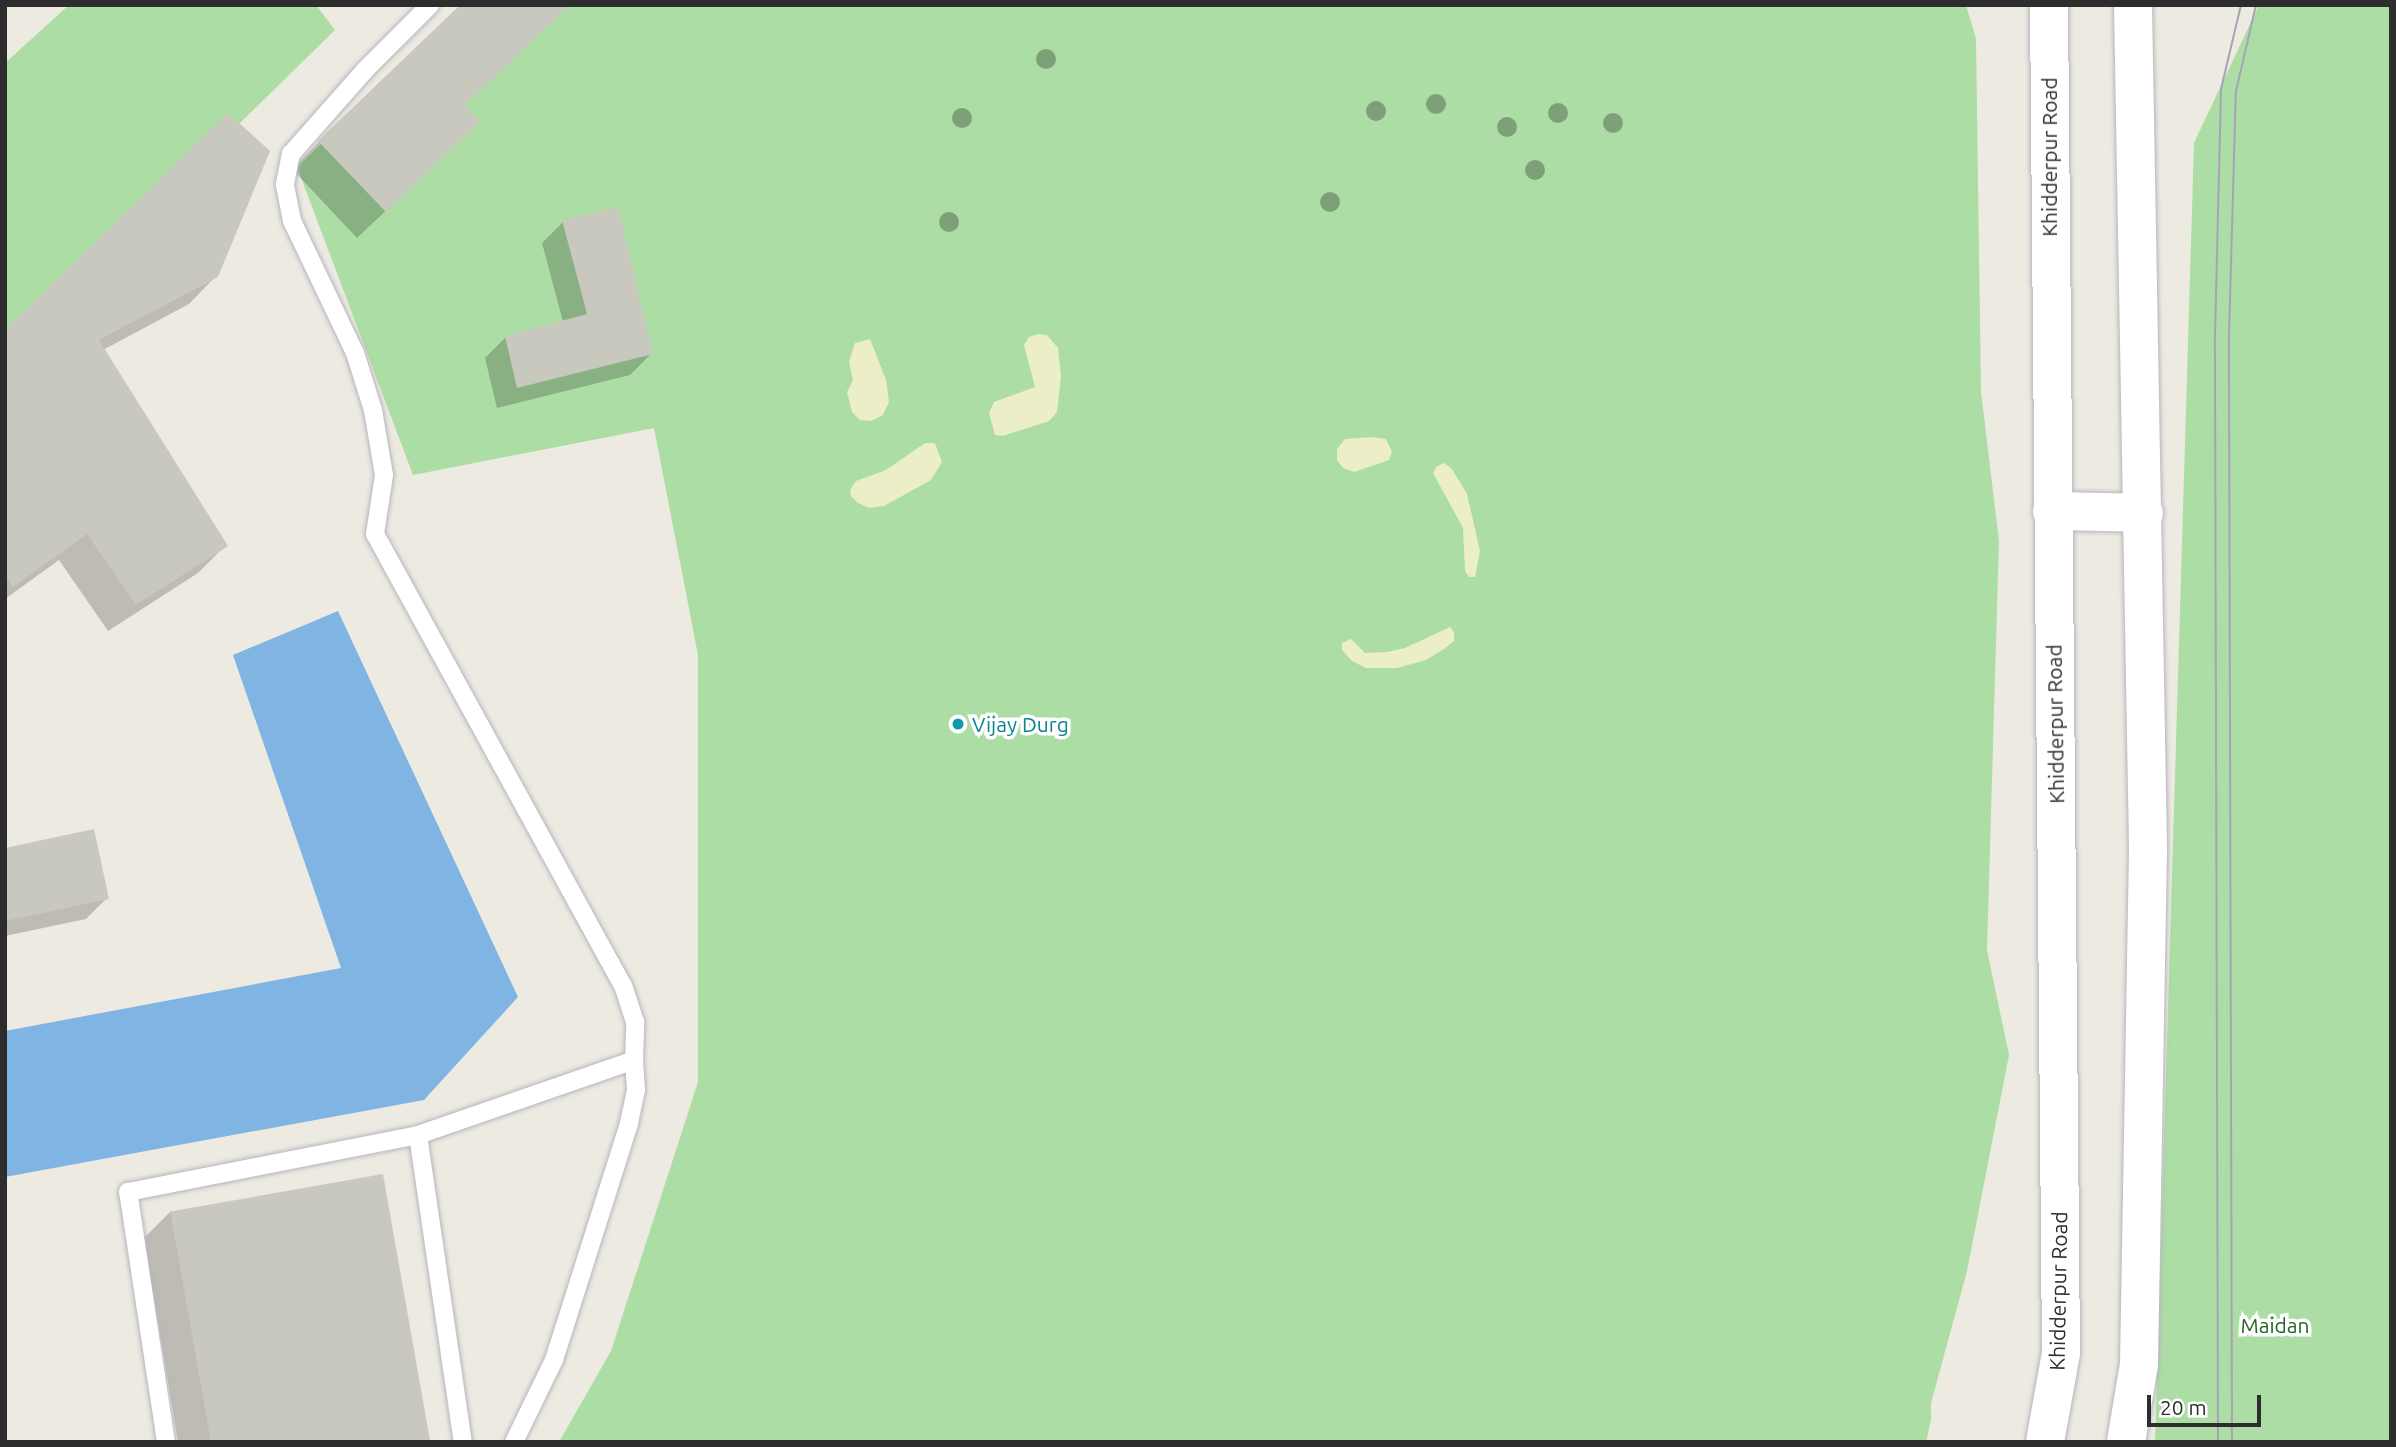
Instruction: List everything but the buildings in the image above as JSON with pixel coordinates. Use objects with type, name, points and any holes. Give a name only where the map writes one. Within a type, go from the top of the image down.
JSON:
[{"type":"main road","name":"Khidderpur Road","points":[[2045,1442],[2062,1353],[2049,5]]},
{"type":"main road","points":[[2126,1442],[2139,1350],[2148,848],[2133,5]]},
{"type":"main road","points":[[2052,512],[2144,513]]},
{"type":"lane","points":[[430,5],[366,69],[291,154],[285,184],[292,220],[355,353],[373,410],[384,475],[375,534],[623,986],[635,1022],[636,1090],[629,1124],[559,1347],[514,1442]]},
{"type":"lane","points":[[166,1442],[128,1192],[418,1135],[634,1060]]},
{"type":"lane","points":[[418,1135],[464,1442]]},
{"type":"green space","points":[[69,5],[316,5],[335,30],[5,353],[5,63]]},
{"type":"green space","name":"Vijay Durg","points":[[466,5],[1966,5],[1976,39],[1981,392],[1999,541],[1987,950],[2009,1055],[1967,1271],[1931,1403],[1931,1420],[1926,1442],[559,1442],[611,1351],[698,1082],[698,655],[654,428],[413,475],[297,167]]},
{"type":"green space","name":"Maidan","points":[[2259,5],[2391,5],[2391,1442],[2155,1442],[2194,143]]},
{"type":"sand","points":[[1047,335],[1058,348],[1061,376],[1057,412],[1049,421],[1003,436],[995,435],[989,413],[994,402],[1035,387],[1024,345],[1029,337]]},
{"type":"sand","points":[[870,339],[886,380],[889,402],[883,415],[871,421],[860,420],[852,412],[847,392],[853,380],[849,362],[855,343]]},
{"type":"sand","points":[[1345,439],[1386,439],[1392,452],[1389,460],[1354,472],[1343,468],[1337,460],[1337,449]]},
{"type":"sand","points":[[925,443],[935,443],[942,462],[931,480],[884,506],[869,508],[851,496],[850,490],[856,481],[886,470]]},
{"type":"sand","points":[[1444,463],[1452,469],[1467,494],[1480,551],[1475,577],[1469,577],[1465,571],[1463,528],[1433,473],[1436,467]]},
{"type":"sand","points":[[1450,627],[1454,632],[1454,641],[1444,649],[1426,660],[1397,668],[1366,668],[1352,661],[1342,650],[1342,643],[1351,639],[1365,653],[1387,652],[1405,648]]},
{"type":"water","points":[[338,611],[518,997],[424,1100],[5,1177],[5,1031],[341,968],[233,655]]},
{"type":"tram line","points":[[2218,1442],[2215,336],[2221,89],[2241,5]]},
{"type":"tram line","points":[[2232,1442],[2229,336],[2236,91],[2256,5]]},
{"type":"place","name":"Vijay Durg","points":[[958,724]]}]
